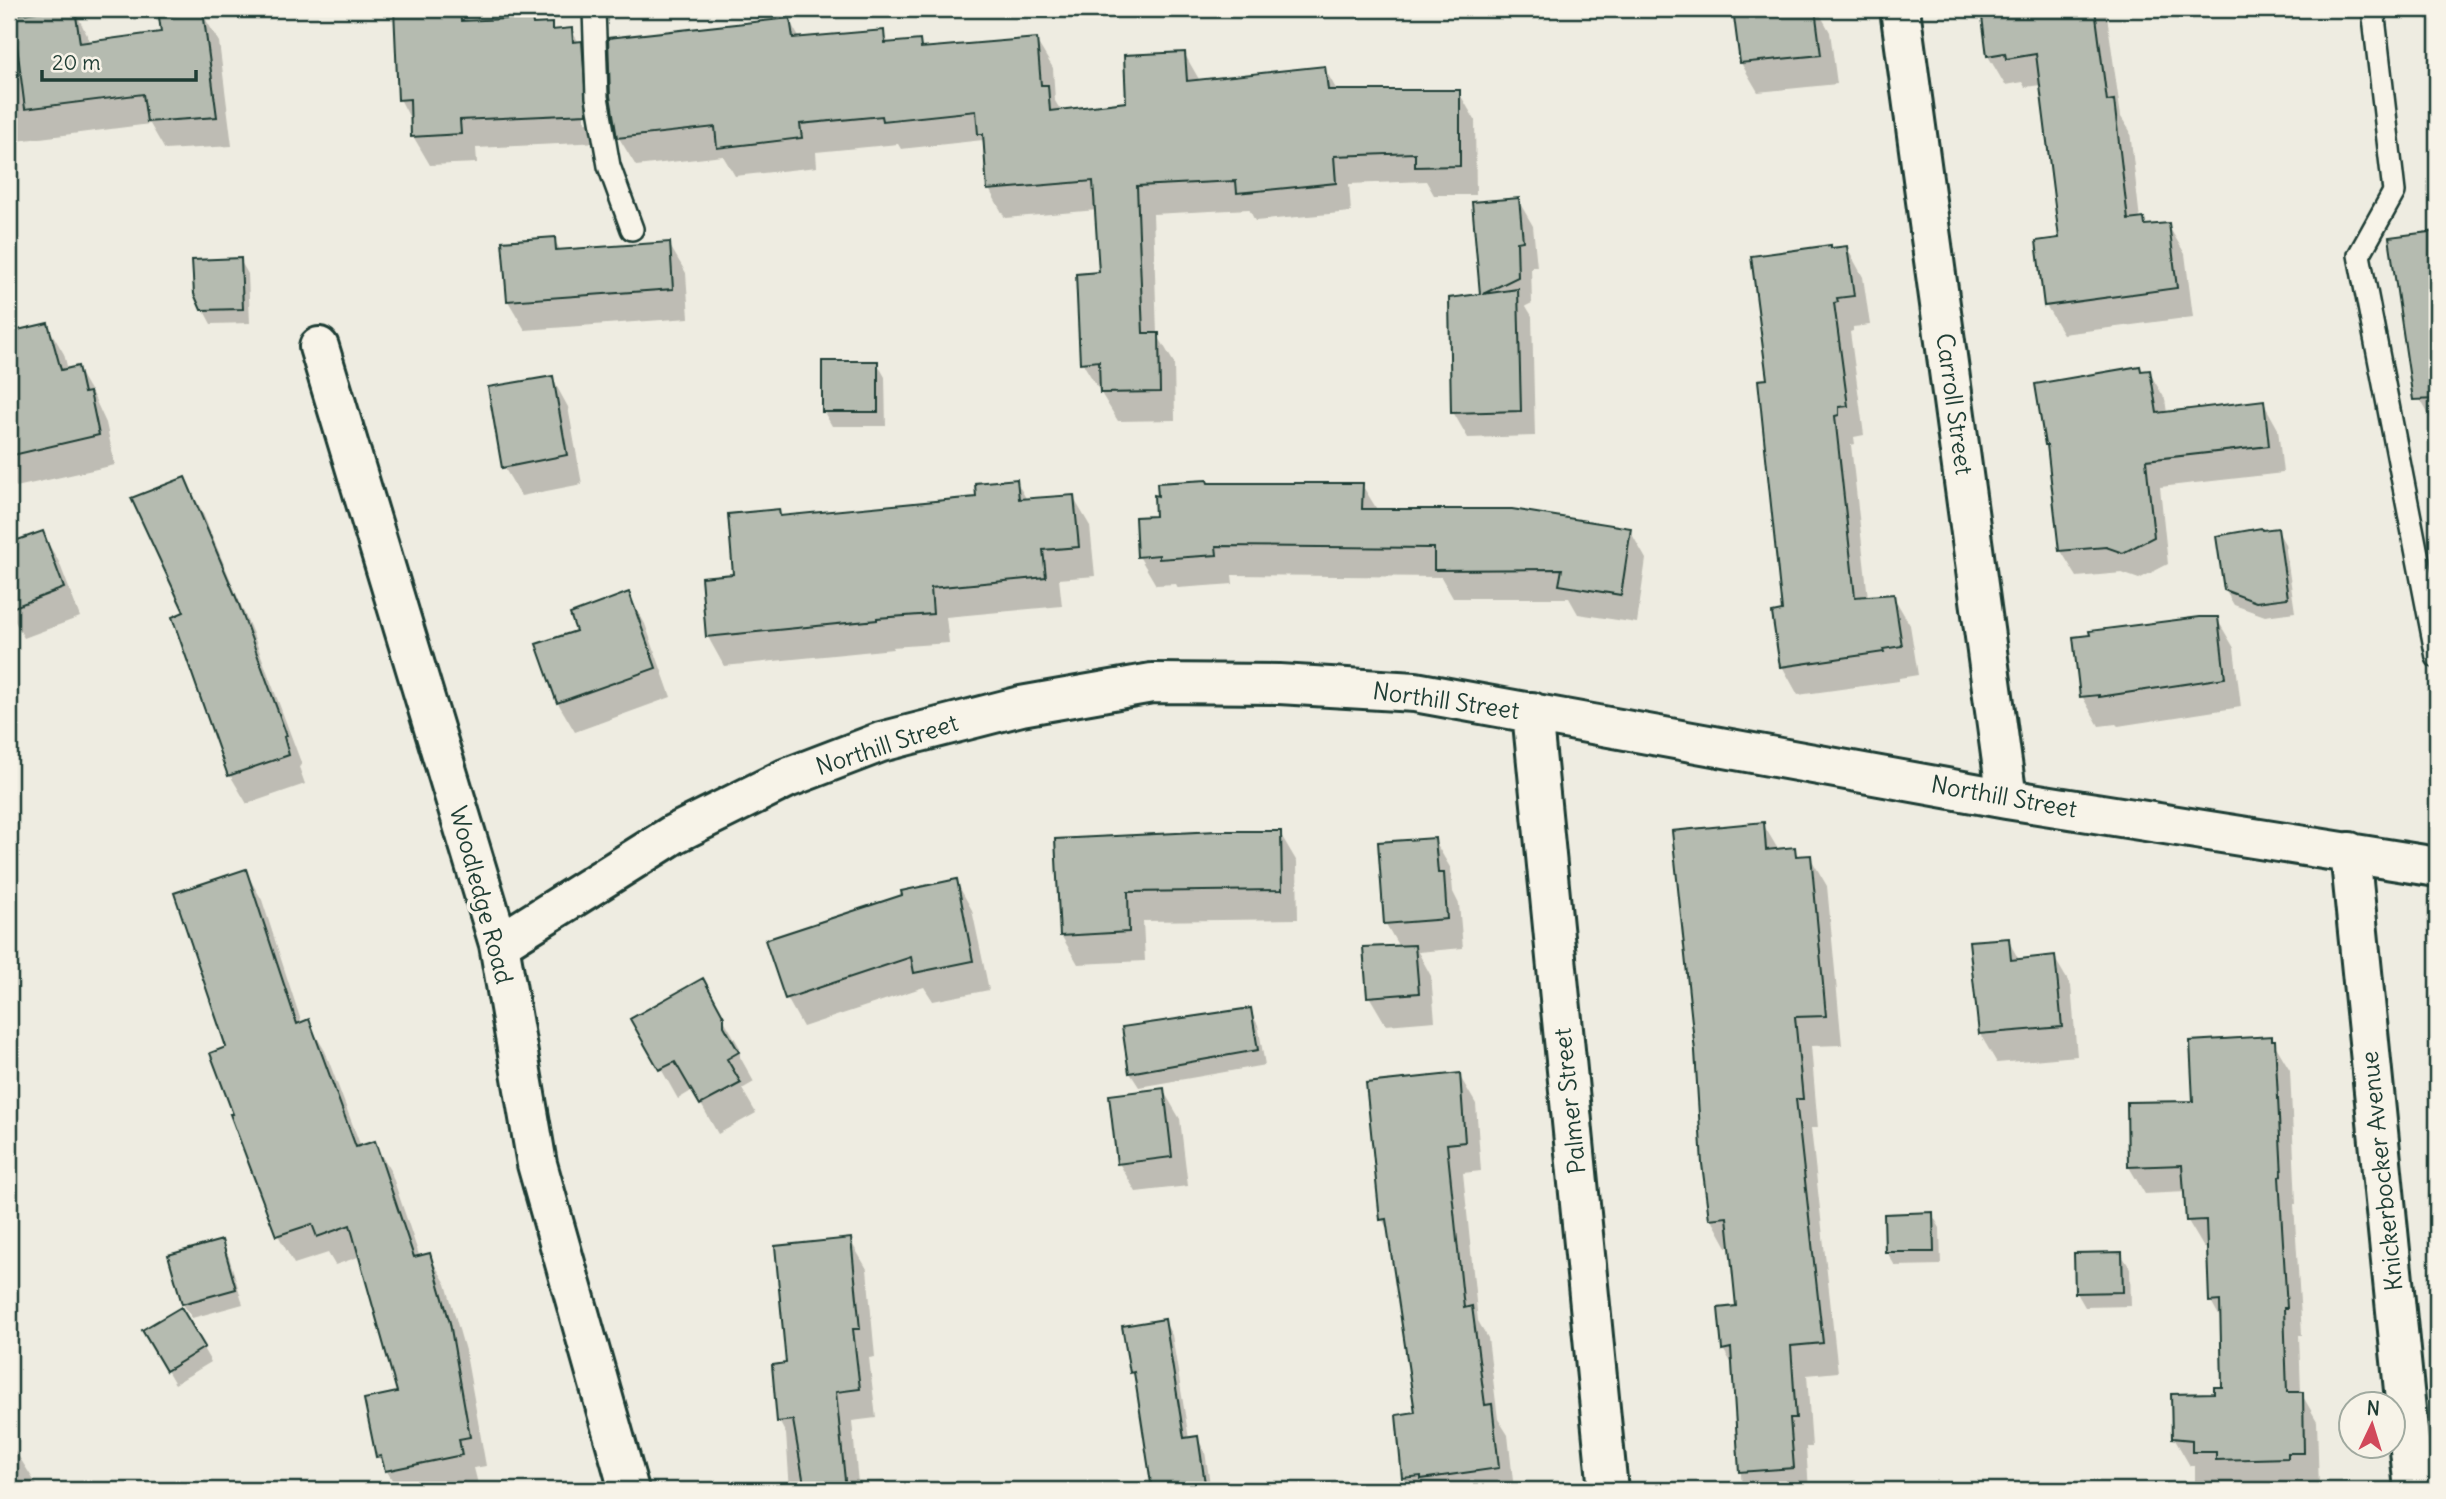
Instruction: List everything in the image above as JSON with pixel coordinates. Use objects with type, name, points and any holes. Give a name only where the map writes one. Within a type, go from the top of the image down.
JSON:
[{"type":"street","name":"Carroll Street","points":[[1900,9],[2007,799]]},
{"type":"street","name":"Woodledge Road","points":[[319,347],[499,944],[537,1164],[629,1490]]},
{"type":"street","name":"Northill Street","points":[[499,944],[674,834],[788,778],[881,742],[1021,706],[1152,683],[1279,684],[1415,692],[2007,799],[2437,867]]},
{"type":"street","name":"Palmer Street","points":[[1532,712],[1608,1490]]},
{"type":"street","name":"Knickerbocker Avenue","points":[[2350,852],[2414,1490]]},
{"type":"lane","points":[[594,9],[597,97],[609,166],[632,229]]},
{"type":"lane","points":[[2373,9],[2394,192],[2360,255],[2437,657]]},
{"type":"building","points":[[75,9],[80,43],[161,32],[159,17],[203,11],[217,117],[147,122],[143,94],[25,109],[13,15]]},
{"type":"building","points":[[394,9],[460,9],[461,21],[532,18],[533,24],[552,23],[552,30],[572,28],[573,42],[582,41],[587,114],[460,120],[461,134],[411,137],[410,99],[398,100]]},
{"type":"building","points":[[1733,9],[1815,9],[1821,55],[1740,63]]},
{"type":"building","points":[[1981,9],[2095,9],[2107,101],[2114,100],[2128,220],[2144,218],[2145,225],[2169,223],[2177,288],[2044,306],[2036,241],[2059,238],[2036,54],[2006,59],[2005,53],[1987,56]]},
{"type":"building","points":[[790,18],[793,38],[884,30],[885,43],[920,40],[921,48],[1037,38],[1041,85],[1048,85],[1050,111],[1126,102],[1124,55],[1185,52],[1187,81],[1325,66],[1328,90],[1460,90],[1460,166],[1415,167],[1415,153],[1334,156],[1336,183],[1237,193],[1236,181],[1137,186],[1143,333],[1159,333],[1160,392],[1100,393],[1099,361],[1080,363],[1076,274],[1099,272],[1093,181],[987,190],[983,134],[978,134],[976,111],[883,121],[882,116],[800,124],[802,138],[717,148],[715,127],[617,138],[610,96],[608,38]]},
{"type":"building","points":[[1519,198],[1523,241],[1517,242],[1518,277],[1483,294],[1518,289],[1521,411],[1451,413],[1449,298],[1480,294],[1472,202]]},
{"type":"building","points":[[2437,231],[2437,399],[2413,400],[2389,237]]},
{"type":"building","points":[[555,237],[556,250],[670,242],[673,289],[507,301],[502,241]]},
{"type":"building","points":[[1831,245],[1831,248],[1847,246],[1854,296],[1837,298],[1838,302],[1834,303],[1848,406],[1839,407],[1839,415],[1835,416],[1855,597],[1894,594],[1902,646],[1883,649],[1884,652],[1780,667],[1772,613],[1782,611],[1758,380],[1767,379],[1751,256]]},
{"type":"building","points":[[241,258],[243,309],[201,310],[194,294],[192,260]]},
{"type":"building","points":[[48,323],[61,370],[78,366],[84,393],[90,392],[99,435],[9,456],[9,332]]},
{"type":"building","points":[[822,361],[878,361],[878,412],[822,412]]},
{"type":"building","points":[[2140,366],[2141,371],[2150,370],[2157,413],[2264,400],[2269,446],[2146,460],[2154,537],[2123,553],[2106,547],[2059,551],[2047,445],[2035,384]]},
{"type":"building","points":[[553,376],[567,455],[502,468],[488,387]]},
{"type":"building","points":[[185,477],[238,602],[287,736],[284,737],[289,755],[228,776],[172,617],[184,612],[131,498]]},
{"type":"building","points":[[1017,479],[1019,499],[1074,495],[1079,547],[1043,550],[1046,577],[931,588],[933,614],[706,637],[701,577],[733,574],[728,514],[779,509],[780,516],[976,497],[975,483]]},
{"type":"building","points":[[1207,480],[1208,483],[1363,483],[1362,509],[1512,509],[1631,528],[1621,595],[1559,585],[1562,569],[1434,570],[1434,548],[1216,546],[1217,555],[1159,559],[1159,555],[1137,557],[1135,517],[1155,516],[1154,495],[1158,496],[1157,483]]},
{"type":"building","points":[[2261,528],[2278,528],[2288,598],[2256,602],[2224,590],[2216,536]]},
{"type":"building","points":[[43,531],[64,588],[9,609],[9,543]]},
{"type":"building","points":[[629,592],[656,668],[557,703],[536,644],[576,631],[570,614]]},
{"type":"building","points":[[2218,617],[2225,678],[2099,697],[2080,697],[2073,637],[2090,635],[2089,631]]},
{"type":"building","points":[[1764,822],[1766,850],[1795,847],[1796,856],[1811,855],[1826,1016],[1795,1017],[1803,1099],[1796,1099],[1823,1343],[1791,1346],[1796,1418],[1790,1418],[1794,1468],[1739,1472],[1731,1348],[1722,1350],[1718,1308],[1736,1306],[1727,1217],[1709,1219],[1672,831]]},
{"type":"building","points":[[1217,831],[1281,831],[1282,890],[1128,892],[1129,932],[1060,936],[1055,839]]},
{"type":"building","points":[[1435,838],[1438,873],[1444,873],[1447,919],[1384,924],[1378,842]]},
{"type":"building","points":[[246,869],[297,1024],[309,1019],[356,1147],[375,1141],[414,1257],[430,1253],[450,1323],[470,1437],[459,1439],[462,1455],[385,1471],[381,1456],[376,1457],[364,1399],[397,1392],[350,1225],[317,1237],[312,1224],[276,1236],[230,1114],[233,1114],[210,1053],[226,1047],[174,893]]},
{"type":"building","points":[[957,879],[973,961],[914,973],[911,957],[785,999],[765,940],[902,895],[901,891]]},
{"type":"building","points":[[2009,938],[2011,960],[2055,955],[2062,1027],[1979,1034],[1969,941]]},
{"type":"building","points":[[1415,945],[1419,993],[1367,997],[1363,947]]},
{"type":"building","points":[[703,978],[724,1017],[724,1026],[739,1052],[727,1059],[741,1083],[700,1105],[675,1062],[659,1070],[630,1019]]},
{"type":"building","points":[[1251,1008],[1258,1050],[1129,1073],[1122,1027]]},
{"type":"building","points":[[2272,1036],[2272,1040],[2275,1040],[2282,1176],[2279,1177],[2287,1308],[2284,1308],[2287,1392],[2303,1392],[2304,1453],[2288,1453],[2288,1458],[2216,1460],[2216,1452],[2192,1452],[2192,1440],[2172,1438],[2171,1394],[2214,1393],[2214,1387],[2222,1387],[2220,1301],[2209,1302],[2206,1220],[2186,1221],[2182,1165],[2128,1167],[2127,1102],[2193,1101],[2190,1041]]},
{"type":"building","points":[[1460,1073],[1465,1142],[1447,1144],[1464,1308],[1472,1306],[1485,1405],[1492,1404],[1499,1468],[1421,1479],[1421,1476],[1402,1478],[1396,1415],[1415,1412],[1386,1219],[1380,1220],[1366,1083]]},
{"type":"building","points":[[1164,1088],[1172,1157],[1117,1164],[1109,1095]]},
{"type":"building","points":[[1933,1212],[1934,1252],[1885,1252],[1884,1214]]},
{"type":"building","points":[[851,1238],[860,1329],[853,1329],[860,1389],[836,1392],[846,1490],[805,1490],[793,1420],[777,1422],[772,1365],[786,1363],[775,1246]]},
{"type":"building","points":[[222,1240],[236,1289],[182,1304],[168,1255]]},
{"type":"building","points":[[2122,1252],[2123,1292],[2075,1293],[2074,1253]]},
{"type":"building","points":[[181,1307],[205,1347],[166,1371],[142,1330]]},
{"type":"building","points":[[1165,1319],[1184,1438],[1198,1436],[1206,1490],[1152,1490],[1134,1372],[1130,1373],[1122,1326]]}]
